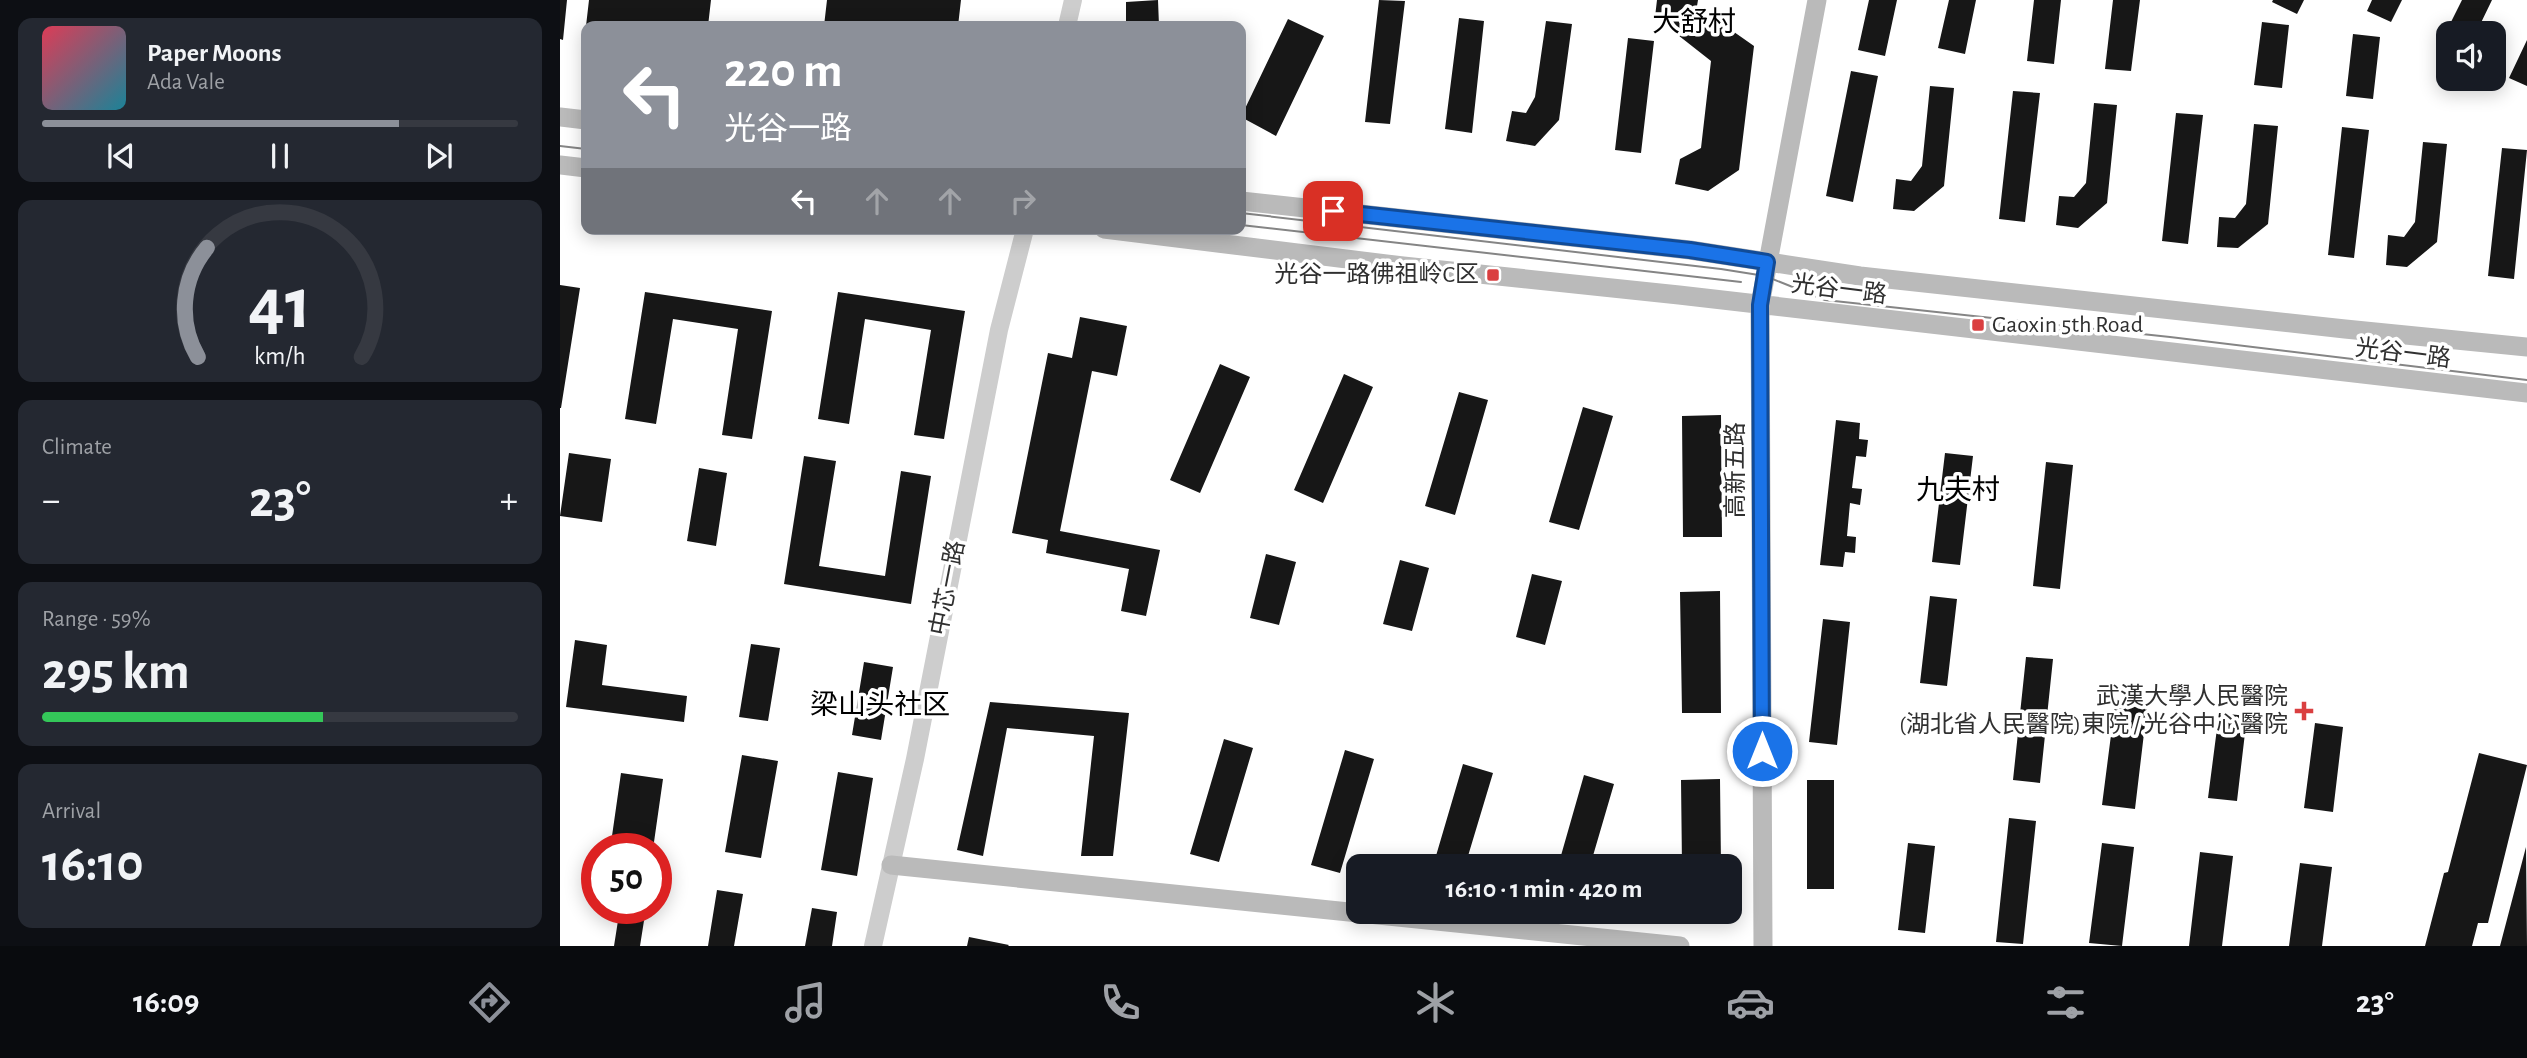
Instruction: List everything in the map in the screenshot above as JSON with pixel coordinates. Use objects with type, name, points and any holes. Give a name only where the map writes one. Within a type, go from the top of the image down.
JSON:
[{"type":"main road","name":"高新五路","points":[[1763,946],[1760,305],[1817,0]]},
{"type":"main road","points":[[560,117],[581,119]]},
{"type":"main road","points":[[560,165],[581,167]]},
{"type":"main road","name":"光谷一路","points":[[1246,202],[1690,250],[1860,276],[2345,330],[2527,347]]},
{"type":"main road","name":"光谷一路","points":[[1152,235],[1403,266],[2527,393]]},
{"type":"main road","points":[[890,871],[1573,946]]},
{"type":"main road","points":[[890,871],[1680,946]]},
{"type":"street","points":[[1068,21],[1073,0]]},
{"type":"street","name":"中芯一路","points":[[873,946],[915,759],[999,330],[1023,235]]},
{"type":"building","points":[[560,0],[567,0],[563,40],[560,39]]},
{"type":"building","points":[[589,0],[711,0],[709,21],[587,21]]},
{"type":"building","points":[[827,0],[961,0],[959,21],[825,21]]},
{"type":"building","points":[[1158,0],[1159,21],[1126,21],[1126,2]]},
{"type":"building","points":[[1379,0],[1405,1],[1390,124],[1365,122]]},
{"type":"building","points":[[1657,0],[1698,0],[1697,6],[1754,46],[1739,170],[1708,191],[1675,184],[1680,159],[1701,148],[1711,61],[1655,17]]},
{"type":"building","points":[[1869,0],[1897,0],[1885,56],[1858,50]]},
{"type":"building","points":[[1949,0],[1976,0],[1965,54],[1938,48]]},
{"type":"building","points":[[2034,0],[2061,0],[2054,64],[2027,61]]},
{"type":"building","points":[[2113,0],[2140,0],[2131,71],[2105,69]]},
{"type":"building","points":[[2304,0],[2297,14],[2272,2]]},
{"type":"building","points":[[2372,0],[2402,0],[2391,22],[2367,11]]},
{"type":"building","points":[[2462,0],[2492,0],[2482,21],[2452,21]]},
{"type":"building","points":[[1459,18],[1484,21],[1472,133],[1445,129]]},
{"type":"building","points":[[1288,19],[1324,36],[1276,136],[1246,120],[1246,107]]},
{"type":"building","points":[[1546,21],[1572,24],[1559,120],[1535,146],[1506,141],[1512,111],[1526,113],[1535,97]]},
{"type":"building","points":[[2262,22],[2289,25],[2282,88],[2254,85]]},
{"type":"building","points":[[2353,34],[2380,37],[2373,99],[2346,96]]},
{"type":"building","points":[[1628,38],[1654,41],[1641,153],[1615,150]]},
{"type":"building","points":[[2527,40],[2527,86],[2509,78]]},
{"type":"building","points":[[1851,71],[1878,76],[1853,202],[1826,196]]},
{"type":"building","points":[[1930,86],[1954,88],[1944,186],[1914,211],[1893,209],[1896,179],[1911,181],[1922,166]]},
{"type":"building","points":[[2013,91],[2040,93],[2025,222],[1999,219]]},
{"type":"building","points":[[2094,103],[2117,105],[2107,203],[2078,228],[2056,225],[2059,196],[2074,197],[2086,183]]},
{"type":"building","points":[[2176,113],[2203,115],[2188,244],[2162,241]]},
{"type":"building","points":[[2254,124],[2278,126],[2268,224],[2238,248],[2217,247],[2219,217],[2235,218],[2246,204]]},
{"type":"building","points":[[2342,127],[2369,130],[2354,258],[2328,255]]},
{"type":"building","points":[[2423,142],[2447,144],[2437,242],[2407,267],[2386,265],[2388,235],[2404,237],[2415,222]]},
{"type":"building","points":[[2502,148],[2527,150],[2514,279],[2488,276]]},
{"type":"building","points":[[560,285],[580,288],[561,408],[560,408]]},
{"type":"building","points":[[645,292],[772,311],[752,439],[722,435],[738,329],[673,319],[656,424],[625,419]]},
{"type":"building","points":[[838,292],[965,311],[944,439],[914,435],[931,330],[865,319],[849,424],[818,419]]},
{"type":"building","points":[[1080,317],[1127,326],[1117,376],[1092,371],[1060,531],[1160,550],[1146,616],[1121,611],[1129,569],[1046,553],[1048,540],[1012,533],[1048,353],[1072,358]]},
{"type":"building","points":[[1220,364],[1250,377],[1200,493],[1170,480]]},
{"type":"building","points":[[1344,374],[1373,387],[1323,503],[1294,490]]},
{"type":"building","points":[[1459,392],[1488,400],[1455,515],[1425,506]]},
{"type":"building","points":[[1583,407],[1613,416],[1579,530],[1549,522]]},
{"type":"building","points":[[1721,415],[1722,537],[1683,537],[1682,416]]},
{"type":"building","points":[[1836,420],[1860,423],[1859,439],[1868,440],[1866,457],[1856,456],[1852,488],[1862,489],[1860,505],[1850,503],[1847,536],[1856,537],[1855,553],[1845,552],[1843,567],[1820,565]]},
{"type":"building","points":[[569,453],[611,459],[602,522],[560,516]]},
{"type":"building","points":[[1945,453],[1973,456],[1960,565],[1932,562]]},
{"type":"building","points":[[804,456],[836,461],[819,566],[885,576],[901,471],[931,476],[911,604],[784,584]]},
{"type":"building","points":[[2046,462],[2073,465],[2060,589],[2033,586]]},
{"type":"building","points":[[699,468],[727,473],[716,546],[687,541]]},
{"type":"building","points":[[1266,554],[1296,562],[1279,625],[1250,618]]},
{"type":"building","points":[[1400,560],[1429,568],[1412,631],[1383,624]]},
{"type":"building","points":[[1532,574],[1562,581],[1545,645],[1516,637]]},
{"type":"building","points":[[1720,591],[1721,713],[1682,713],[1680,592]]},
{"type":"building","points":[[1930,596],[1957,599],[1947,686],[1920,683]]},
{"type":"building","points":[[1823,619],[1850,622],[1837,745],[1809,742]]},
{"type":"building","points":[[575,640],[607,645],[602,685],[687,696],[684,722],[566,707]]},
{"type":"building","points":[[751,644],[780,648],[768,721],[739,717]]},
{"type":"building","points":[[2026,657],[2053,659],[2040,783],[2013,780]]},
{"type":"building","points":[[864,662],[893,667],[881,740],[852,735]]},
{"type":"building","points":[[990,702],[1129,713],[1113,856],[1081,856],[1094,736],[1007,728],[983,856],[957,850]]},
{"type":"building","points":[[2115,704],[2147,708],[2135,809],[2102,805]]},
{"type":"building","points":[[2219,713],[2247,716],[2237,801],[2208,798]]},
{"type":"building","points":[[2315,723],[2343,727],[2333,812],[2304,808]]},
{"type":"building","points":[[1224,739],[1253,748],[1219,862],[1190,854]]},
{"type":"building","points":[[1345,750],[1374,759],[1340,873],[1311,865]]},
{"type":"building","points":[[2479,753],[2527,765],[2488,923],[2478,923],[2472,946],[2425,946],[2444,873],[2448,872]]},
{"type":"building","points":[[742,755],[778,761],[761,858],[725,852]]},
{"type":"building","points":[[1463,764],[1493,773],[1469,854],[1437,854]]},
{"type":"building","points":[[838,772],[873,778],[857,876],[821,870]]},
{"type":"building","points":[[621,773],[663,779],[655,833],[612,833]]},
{"type":"building","points":[[1584,775],[1614,784],[1594,854],[1561,854]]},
{"type":"building","points":[[1720,779],[1721,854],[1682,854],[1681,780]]},
{"type":"building","points":[[1807,780],[1834,780],[1834,889],[1807,889]]},
{"type":"building","points":[[2009,818],[2036,821],[2023,944],[1996,942]]},
{"type":"building","points":[[1908,843],[1935,846],[1925,933],[1898,930]]},
{"type":"building","points":[[2102,843],[2134,847],[2122,946],[2089,943]]},
{"type":"building","points":[[2526,847],[2527,946],[2500,946]]},
{"type":"building","points":[[2200,852],[2233,856],[2222,946],[2189,946]]},
{"type":"building","points":[[2300,863],[2332,867],[2322,946],[2289,946]]},
{"type":"building","points":[[717,890],[743,894],[734,946],[708,946]]},
{"type":"building","points":[[812,908],[837,912],[832,946],[805,946]]},
{"type":"building","points":[[617,924],[643,924],[640,946],[614,946]]},
{"type":"building","points":[[969,937],[1009,945],[967,946]]},
{"type":"tram line","points":[[560,146],[581,148]]},
{"type":"tram line","points":[[1246,214],[1721,269],[1765,276],[1825,300],[2170,337],[2527,380]]},
{"type":"tram line","points":[[1246,226],[1741,282]]},
{"type":"place","name":"光谷一路佛祖岭C区","points":[[1493,275]]},
{"type":"place","name":"Gaoxin 5th Road","points":[[1978,325]]},
{"type":"place","name":"武漢大學人民醫院 (湖北省人民醫院)東院 / 光谷中心醫院","points":[[2304,711]]},
{"type":"district","name":"大舒村","points":[[1694,23]]},
{"type":"district","name":"九夫村","points":[[1958,491]]},
{"type":"district","name":"梁山头社区","points":[[880,706]]},
{"type":"route","points":[[1333,211],[1690,250],[1767,262],[1760,305],[1762,751]]}]
